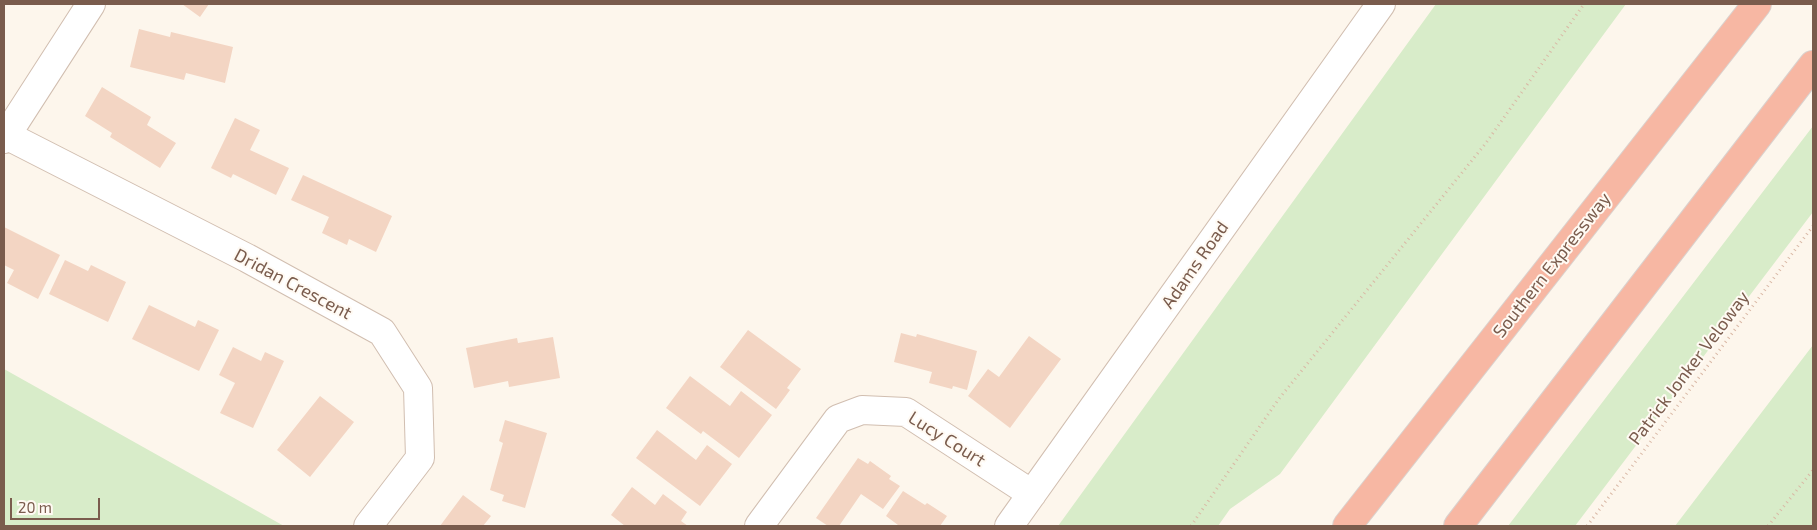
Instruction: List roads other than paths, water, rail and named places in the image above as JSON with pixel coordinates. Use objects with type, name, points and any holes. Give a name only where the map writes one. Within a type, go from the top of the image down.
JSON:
[{"type":"highway","name":"Southern Expressway","points":[[1347,526],[1757,4]]},
{"type":"highway","points":[[1458,526],[1813,65]]},
{"type":"street","points":[[5,137],[91,4]]},
{"type":"street","name":"Adams Road","points":[[1009,526],[1381,4]]},
{"type":"street","name":"Dridan Crescent","points":[[5,137],[247,258],[382,332],[418,388],[420,458],[368,526]]},
{"type":"street","name":"Lucy Court","points":[[759,526],[838,419],[862,410],[906,412],[1032,494]]}]
